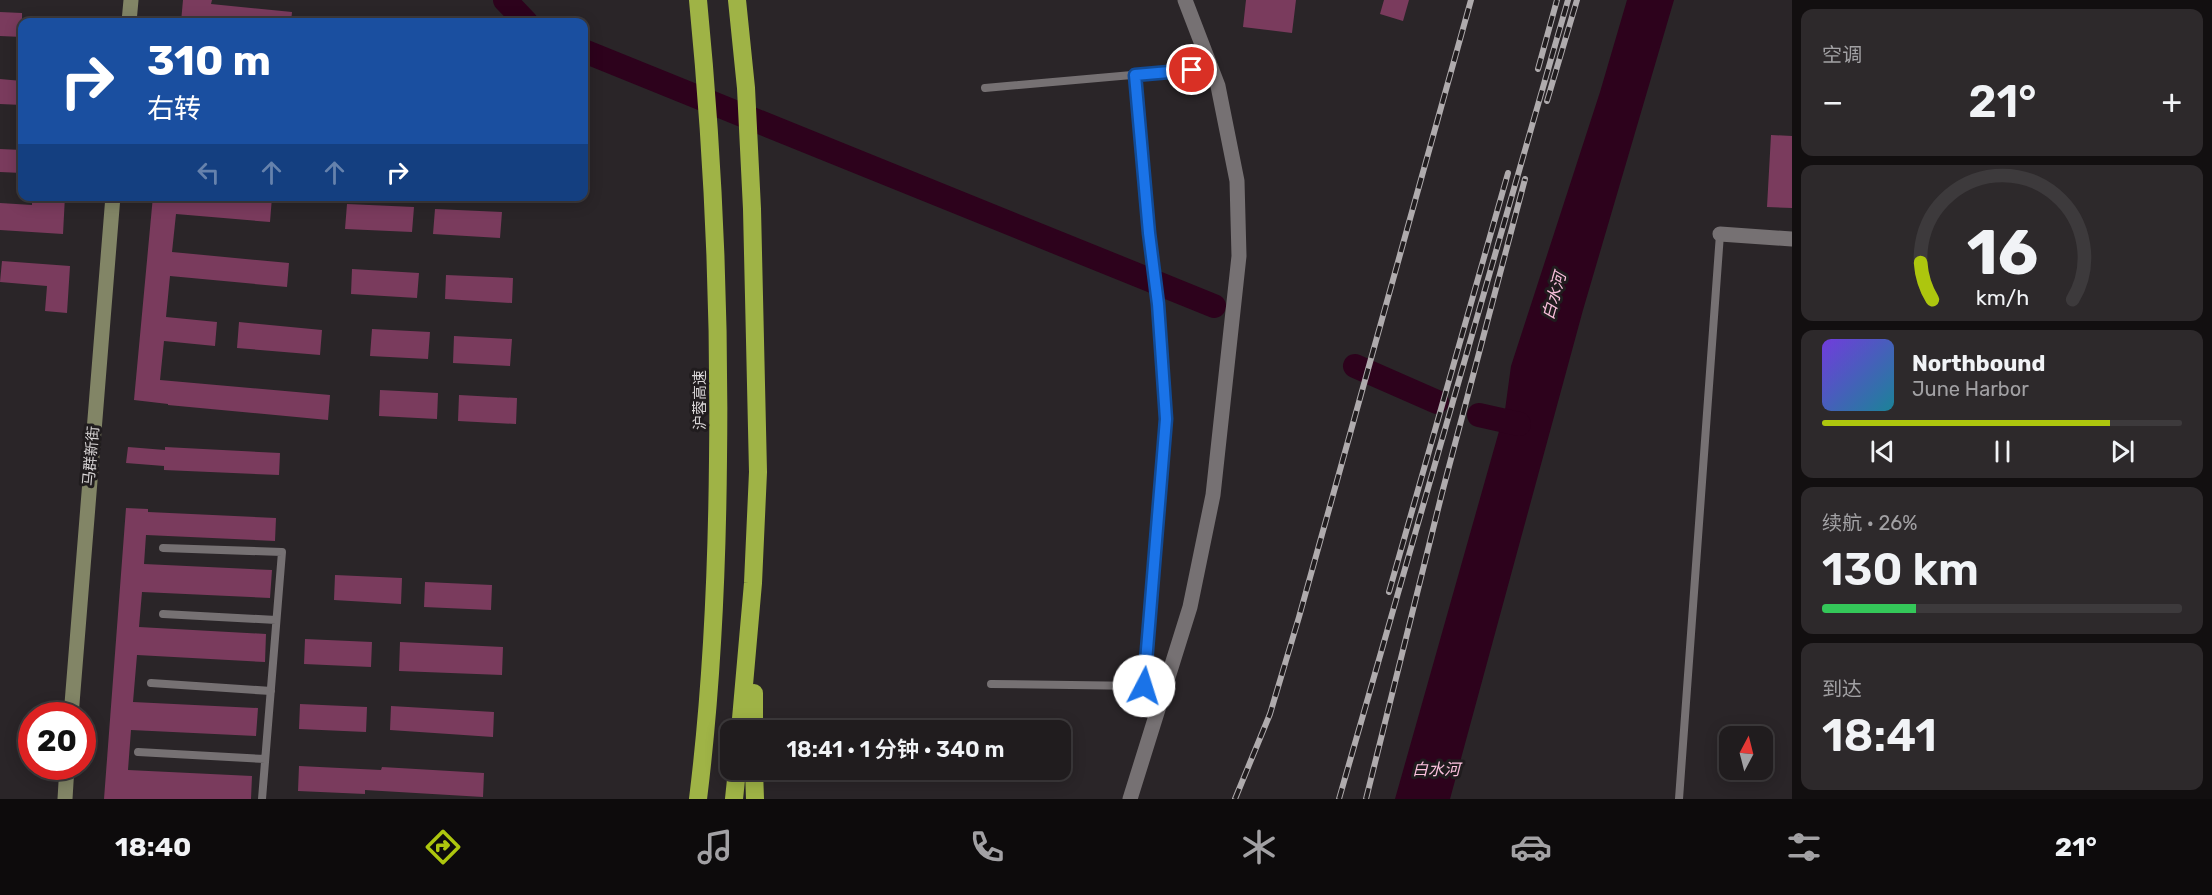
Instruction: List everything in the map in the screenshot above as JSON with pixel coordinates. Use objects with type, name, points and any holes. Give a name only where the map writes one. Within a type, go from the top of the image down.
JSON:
[{"type":"highway","name":"沪蓉高速","points":[[698,0],[715,211],[718,386],[717,577],[698,799]]},
{"type":"highway","points":[[737,0],[746,88],[752,209],[758,472],[753,583],[741,720]]},
{"type":"highway","points":[[753,583],[754,720]]},
{"type":"highway","points":[[734,799],[736,780]]},
{"type":"highway","points":[[754,780],[754,799]]},
{"type":"main road","points":[[129,18],[131,0]]},
{"type":"main road","name":"马群新街","points":[[72,702],[113,201]]},
{"type":"main road","points":[[65,799],[66,780]]},
{"type":"street","points":[[1130,799],[1190,607],[1214,484],[1239,256],[1237,181],[1218,86],[1185,0]]},
{"type":"street","points":[[1720,234],[1792,239]]},
{"type":"lane","points":[[985,88],[1211,68]]},
{"type":"lane","points":[[991,684],[1144,686],[1166,419],[1158,304],[1149,233],[1135,75]]},
{"type":"lane","points":[[1679,799],[1720,234]]},
{"type":"lane","points":[[163,548],[282,552],[262,799]]},
{"type":"lane","points":[[163,614],[276,620]]},
{"type":"lane","points":[[152,683],[271,691]]},
{"type":"lane","points":[[138,752],[265,759]]},
{"type":"water","name":"白水河","points":[[1627,0],[1674,0],[1583,310],[1450,799],[1395,799],[1505,410],[1511,366],[1600,92]]},
{"type":"building","points":[[183,0],[212,0],[211,4],[292,12],[291,18],[181,18]]},
{"type":"building","points":[[1246,0],[1296,0],[1292,33],[1243,27]]},
{"type":"building","points":[[1384,0],[1409,0],[1403,21],[1380,14]]},
{"type":"building","points":[[0,12],[22,13],[22,18],[18,18],[18,37],[0,36]]},
{"type":"building","points":[[0,79],[18,81],[18,105],[0,104]]},
{"type":"building","points":[[1771,135],[1792,136],[1792,208],[1767,207]]},
{"type":"building","points":[[0,149],[18,150],[18,173],[0,172]]},
{"type":"building","points":[[32,201],[65,201],[63,234],[0,230],[0,203],[32,205]]},
{"type":"building","points":[[153,201],[272,201],[270,222],[176,214],[172,252],[289,263],[287,287],[170,276],[166,317],[217,322],[215,346],[164,341],[160,380],[330,395],[328,420],[134,400]]},
{"type":"building","points":[[347,204],[414,207],[412,232],[345,229]]},
{"type":"building","points":[[435,209],[502,212],[500,238],[433,234]]},
{"type":"building","points":[[2,261],[70,266],[67,313],[45,311],[47,286],[0,282]]},
{"type":"building","points":[[352,269],[419,273],[417,298],[351,294]]},
{"type":"building","points":[[446,275],[513,278],[512,303],[445,299]]},
{"type":"building","points":[[239,322],[322,330],[320,355],[237,348]]},
{"type":"building","points":[[372,329],[430,332],[428,359],[370,356]]},
{"type":"building","points":[[454,336],[512,339],[510,366],[453,363]]},
{"type":"building","points":[[380,390],[438,393],[437,419],[379,416]]},
{"type":"building","points":[[459,395],[517,398],[516,424],[458,421]]},
{"type":"building","points":[[128,447],[280,453],[279,475],[164,470],[164,466],[126,463]]},
{"type":"building","points":[[126,508],[148,509],[148,512],[276,518],[275,541],[146,535],[144,564],[272,570],[270,598],[142,592],[139,627],[266,634],[265,662],[137,655],[133,702],[258,708],[256,736],[131,730],[128,770],[252,776],[251,799],[104,799]]},
{"type":"building","points":[[335,575],[402,578],[401,604],[334,600]]},
{"type":"building","points":[[425,582],[492,585],[491,610],[424,607]]},
{"type":"building","points":[[305,639],[372,642],[371,667],[304,664]]},
{"type":"building","points":[[400,642],[503,647],[502,675],[399,671]]},
{"type":"building","points":[[300,704],[367,707],[366,732],[299,729]]},
{"type":"building","points":[[391,706],[494,712],[493,737],[390,730]]},
{"type":"building","points":[[299,766],[381,770],[382,767],[484,773],[483,797],[365,790],[365,794],[298,791]]},
{"type":"waterway","points":[[505,0],[522,18]]},
{"type":"waterway","points":[[588,53],[1214,306]]},
{"type":"waterway","points":[[1355,366],[1437,402]]},
{"type":"waterway","points":[[1479,415],[1519,424]]},
{"type":"railway","points":[[1235,799],[1270,714],[1299,617],[1471,0]]},
{"type":"railway","points":[[1538,69],[1557,0]]},
{"type":"railway","points":[[1339,799],[1568,0]]},
{"type":"railway","points":[[1547,101],[1577,0]]},
{"type":"railway","points":[[1389,592],[1508,173]]},
{"type":"railway","points":[[1366,799],[1442,493],[1525,179]]},
{"type":"route","points":[[1144,686],[1166,419],[1158,304],[1149,233],[1135,75],[1192,70]]}]
